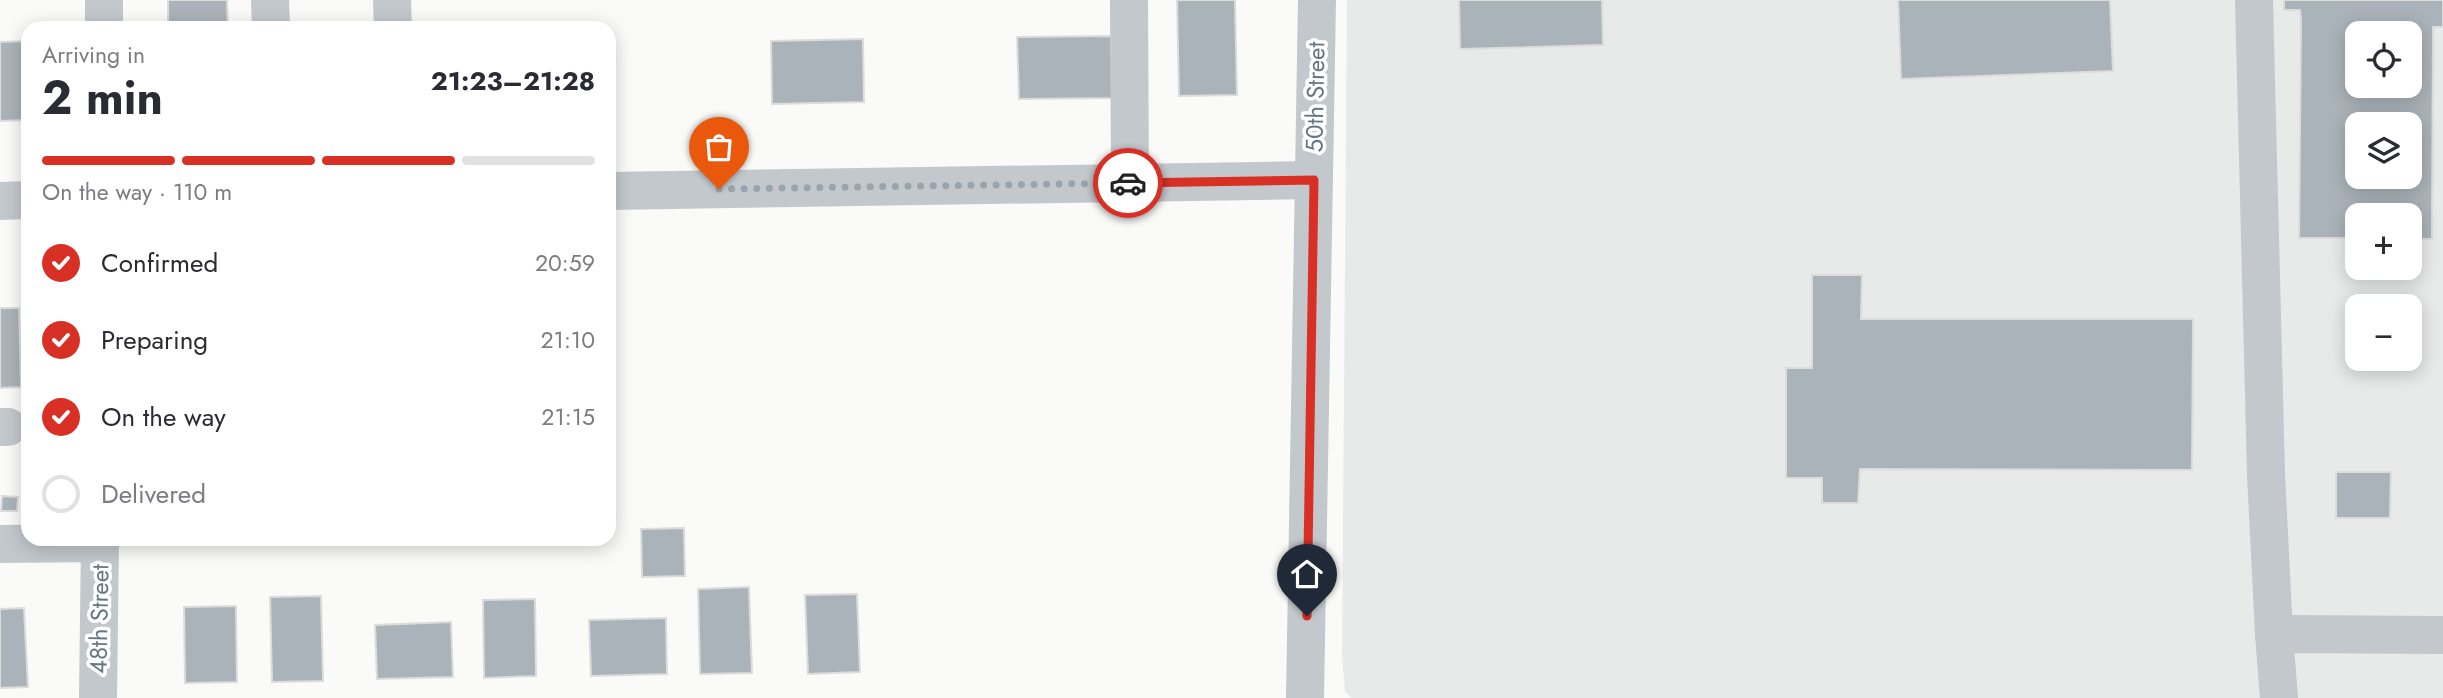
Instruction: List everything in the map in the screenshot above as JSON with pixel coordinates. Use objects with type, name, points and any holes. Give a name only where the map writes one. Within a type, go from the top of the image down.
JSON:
[{"type":"street","points":[[104,0],[104,21]]},
{"type":"street","points":[[271,0],[271,21]]},
{"type":"street","points":[[392,0],[393,21]]},
{"type":"street","points":[[1129,0],[1130,183]]},
{"type":"street","name":"50th Street","points":[[1306,698],[1317,0]]},
{"type":"street","points":[[2255,0],[2266,474],[2279,698]]},
{"type":"street","points":[[616,191],[1314,180]]},
{"type":"street","points":[[0,201],[21,200]]},
{"type":"street","points":[[0,544],[21,543]]},
{"type":"street","name":"48th Street","points":[[98,698],[100,546]]},
{"type":"street","points":[[2274,634],[2443,635]]},
{"type":"shaded area","points":[[1347,0],[2443,0],[2443,698],[1351,698],[1345,691],[1342,656]]},
{"type":"building","points":[[168,0],[227,0],[228,21],[168,21]]},
{"type":"building","points":[[1177,0],[1235,0],[1237,95],[1179,96]]},
{"type":"building","points":[[1459,0],[1602,0],[1603,45],[1460,49]]},
{"type":"building","points":[[1898,0],[2110,0],[2113,71],[1901,79]]},
{"type":"building","points":[[2284,0],[2443,0],[2443,27],[2433,27],[2432,239],[2422,239],[2422,203],[2345,203],[2345,238],[2299,238],[2300,10],[2284,10]]},
{"type":"building","points":[[1111,36],[1112,98],[1019,99],[1017,37]]},
{"type":"building","points":[[863,39],[864,102],[772,104],[771,41]]},
{"type":"building","points":[[21,41],[21,120],[0,121],[0,42]]},
{"type":"building","points":[[1812,275],[1862,275],[1861,319],[2193,319],[2192,470],[1860,469],[1858,503],[1822,503],[1822,478],[1786,478],[1786,368],[1812,368]]},
{"type":"building","points":[[0,308],[19,308],[21,387],[0,388]]},
{"type":"building","points":[[2336,472],[2391,472],[2390,518],[2336,518]]},
{"type":"building","points":[[2,496],[18,497],[17,511],[1,511]]},
{"type":"building","points":[[684,528],[685,576],[642,577],[641,529]]},
{"type":"building","points":[[749,587],[752,673],[700,674],[698,589]]},
{"type":"building","points":[[857,594],[860,672],[808,674],[805,595]]},
{"type":"building","points":[[321,596],[323,681],[272,682],[270,597]]},
{"type":"building","points":[[535,599],[536,676],[484,678],[483,600]]},
{"type":"building","points":[[236,606],[237,682],[185,683],[184,607]]},
{"type":"building","points":[[24,608],[28,687],[0,688],[0,609]]},
{"type":"building","points":[[666,618],[667,674],[591,676],[589,620]]},
{"type":"building","points":[[451,622],[453,677],[377,679],[375,625]]},
{"type":"way so far","points":[[719,189],[1128,183]]},
{"type":"route","points":[[1128,183],[1314,180],[1307,616]]}]
